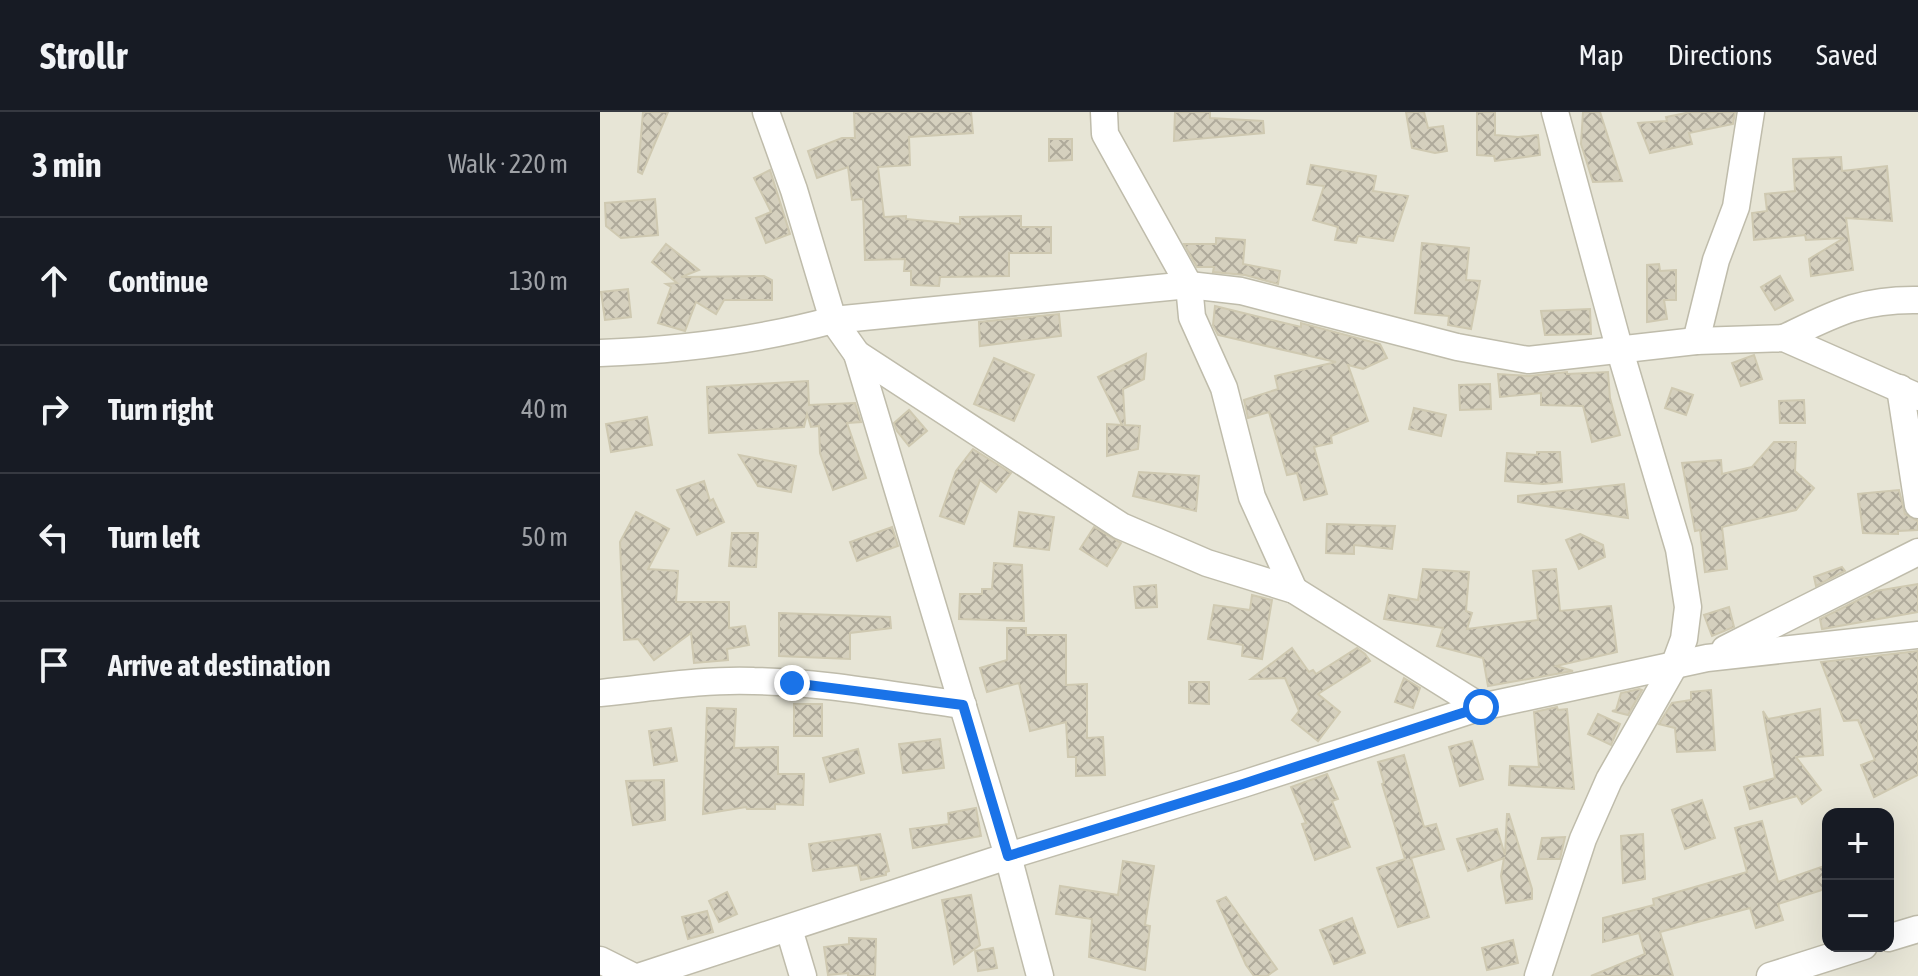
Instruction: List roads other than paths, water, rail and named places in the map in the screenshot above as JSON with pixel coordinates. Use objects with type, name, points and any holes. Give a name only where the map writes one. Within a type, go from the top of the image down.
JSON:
[{"type":"street","points":[[1104,112],[1105,134],[1189,285],[1192,317],[1224,388],[1252,497],[1294,590]]},
{"type":"street","points":[[1538,976],[1568,880],[1609,780],[1674,666],[1684,639],[1688,607],[1679,549],[1620,351],[1555,112]]},
{"type":"street","points":[[1696,341],[1716,260],[1736,207],[1751,112]]},
{"type":"street","points":[[771,113],[833,320],[857,354],[1008,856],[1040,976]]},
{"type":"street","points":[[600,353],[676,350],[778,334],[833,320],[1189,285],[1241,291],[1426,340],[1528,360],[1696,341],[1784,338],[1867,303],[1918,300]]},
{"type":"street","points":[[1784,338],[1909,393],[1918,505]]},
{"type":"street","points":[[857,354],[1121,526],[1207,563],[1294,590],[1481,707]]},
{"type":"street","points":[[1707,658],[1918,552]]},
{"type":"street","points":[[641,976],[1481,707],[1707,658],[1918,635]]},
{"type":"street","points":[[600,693],[753,680],[963,705]]},
{"type":"street","points":[[789,929],[803,976]]},
{"type":"street","points":[[1894,936],[1918,929]]},
{"type":"street","points":[[1770,976],[1845,952]]},
{"type":"street","points":[[600,960],[632,976]]}]
